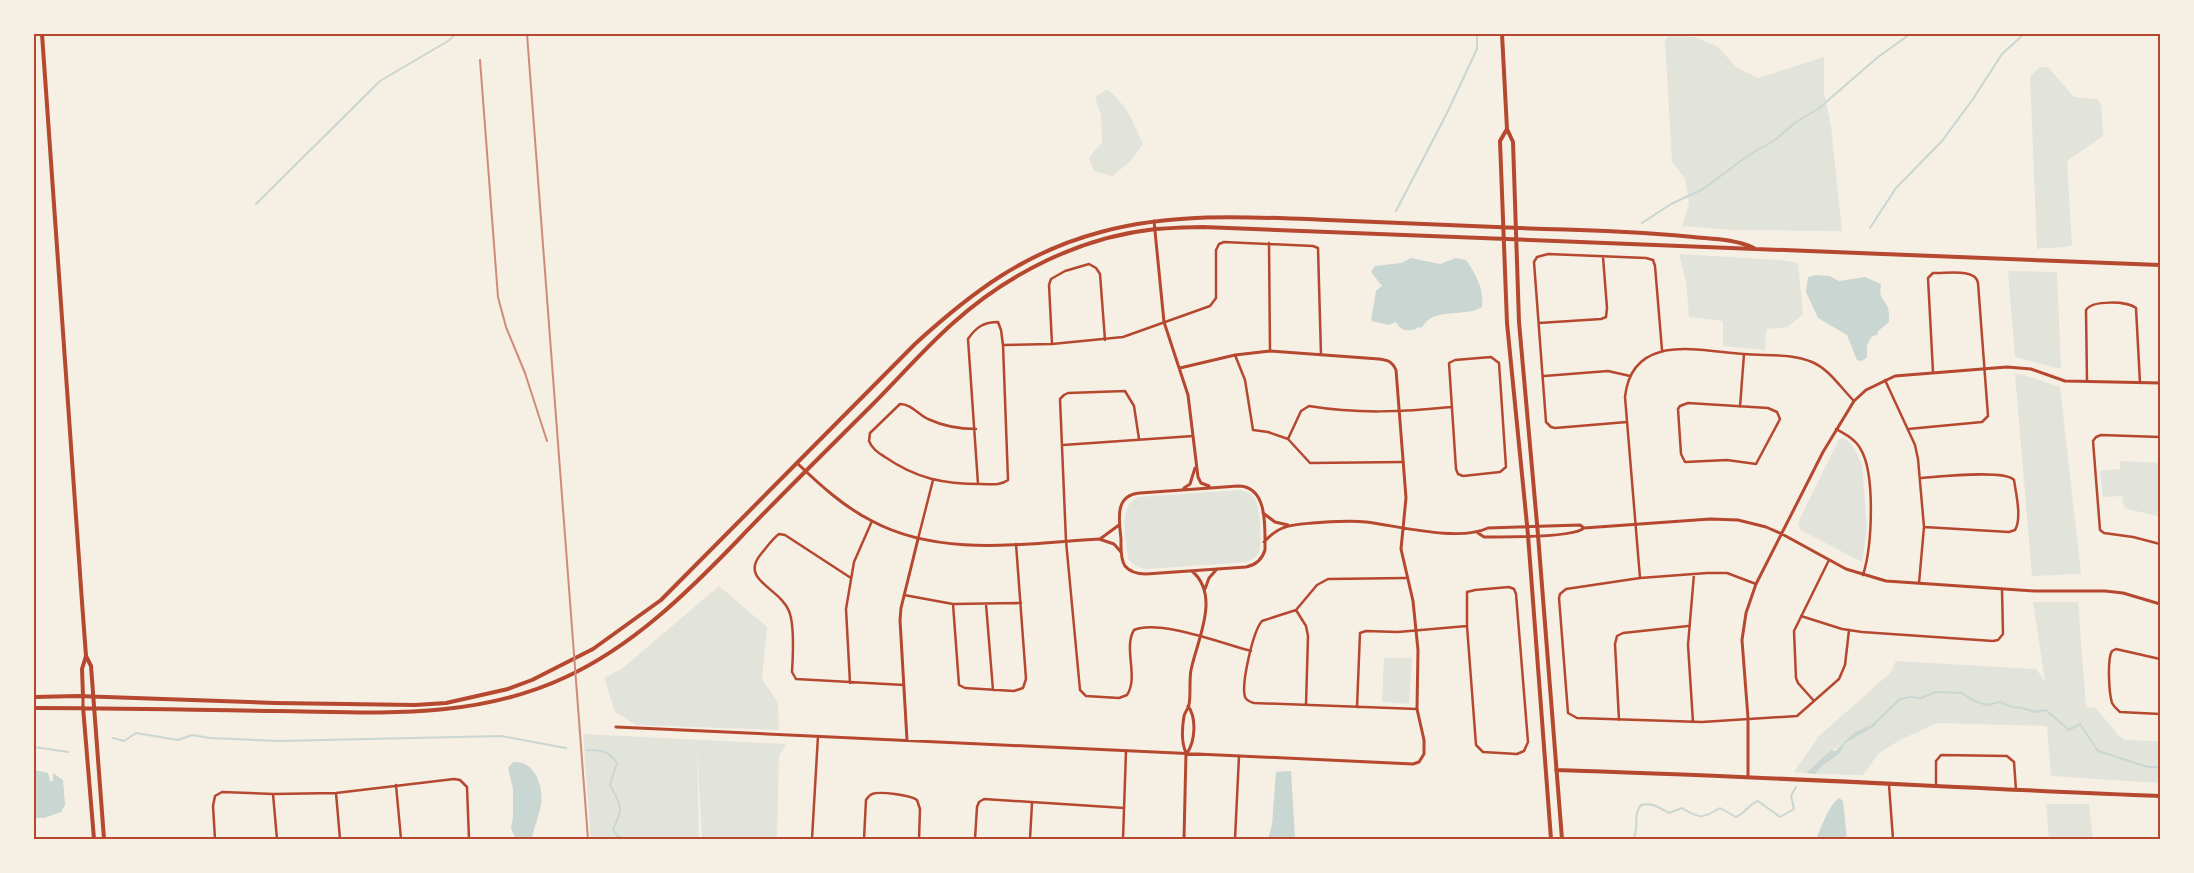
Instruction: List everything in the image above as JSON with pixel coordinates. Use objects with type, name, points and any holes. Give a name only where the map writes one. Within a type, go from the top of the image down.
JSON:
[{"type":"main road","points":[[42,34],[86,656],[82,669],[80,696]]},
{"type":"main road","points":[[1502,34],[1507,129],[1513,142],[1519,322],[1562,839]]},
{"type":"main road","points":[[1507,129],[1500,141],[1507,323],[1528,535],[1551,839]]},
{"type":"main road","points":[[34,696],[80,696],[275,704],[415,705],[446,703],[508,689],[593,649],[661,600],[914,344],[956,306],[981,287],[1015,266],[1071,241],[1108,230],[1181,218],[1292,219],[1645,232],[1719,240],[1756,248]]},
{"type":"main road","points":[[34,708],[368,712],[438,711],[482,706],[524,694],[584,668],[660,615],[714,565],[925,350],[974,306],[1028,270],[1056,256],[1112,238],[1154,229],[1202,226],[2160,265]]},
{"type":"main road","points":[[86,656],[91,666],[104,839]]},
{"type":"main road","points":[[83,708],[94,839]]},
{"type":"main road","points":[[1556,770],[1748,776],[1889,785],[2160,796]]},
{"type":"street","points":[[1154,221],[1164,322],[1190,404],[1196,465],[1201,483],[1212,487]]},
{"type":"street","points":[[1269,243],[1270,351]]},
{"type":"street","points":[[1003,345],[1105,340],[1132,335],[1210,306],[1216,298],[1216,250],[1220,244],[1269,243],[1313,246],[1319,250],[1321,355]]},
{"type":"street","points":[[1627,422],[1551,427],[1548,425],[1545,418],[1544,376],[1534,262],[1537,257],[1548,254],[1646,258],[1652,260],[1655,263],[1662,350]]},
{"type":"street","points":[[1539,323],[1601,319],[1606,317],[1603,257]]},
{"type":"street","points":[[1052,344],[1049,286],[1051,279],[1066,271],[1089,264],[1096,268],[1100,274],[1105,340]]},
{"type":"street","points":[[1908,428],[1984,421],[1988,416],[1978,279],[1973,274],[1938,273],[1930,275],[1927,282],[1934,372]]},
{"type":"street","points":[[2087,381],[2086,316],[2088,307],[2095,303],[2130,305],[2136,308],[2140,382]]},
{"type":"street","points":[[976,429],[944,425],[909,406],[900,404],[870,433],[870,444],[877,452],[899,467],[933,480],[955,484],[978,484],[999,484],[1004,483],[1008,477],[1003,345],[998,322],[988,322],[980,326],[973,331],[968,339],[976,429],[978,484]]},
{"type":"street","points":[[1640,578],[1626,397],[1630,376],[1645,359],[1662,350],[1685,349],[1795,357],[1810,362],[1826,372],[1854,401]]},
{"type":"street","points":[[616,727],[1413,764],[1421,761],[1424,756],[1424,740],[1417,710],[1419,670],[1417,630],[1401,549],[1406,498],[1396,370],[1390,361],[1270,351],[1236,355],[1180,368]]},
{"type":"street","points":[[1740,407],[1744,354]]},
{"type":"street","points":[[1236,355],[1248,394],[1251,428],[1255,431],[1268,432],[1288,439],[1310,463],[1403,462]]},
{"type":"street","points":[[1491,356],[1498,360],[1506,464],[1502,472],[1462,476],[1458,474],[1451,407],[1449,363],[1455,360],[1491,356]]},
{"type":"street","points":[[1748,776],[1748,718],[1742,640],[1746,613],[1756,584],[1836,429],[1854,401],[1866,390],[1885,380],[1906,374],[1985,368],[2017,367],[2065,381],[2160,383]]},
{"type":"street","points":[[1544,376],[1608,371],[1630,376]]},
{"type":"street","points":[[1885,380],[1916,445],[1924,527],[1919,583]]},
{"type":"street","points":[[1139,439],[1134,406],[1125,391],[1068,393],[1060,400],[1066,541],[1079,686],[1083,695],[1119,698],[1127,695],[1130,685],[1131,638],[1132,633],[1137,629],[1166,627],[1251,651]]},
{"type":"street","points":[[1688,403],[1740,407],[1768,408],[1775,410],[1780,416],[1777,426],[1759,461],[1753,464],[1727,460],[1704,462],[1683,460],[1678,414],[1680,406],[1688,403]]},
{"type":"street","points":[[1288,439],[1301,411],[1309,406],[1349,412],[1399,412],[1451,407]]},
{"type":"street","points":[[1836,429],[1857,444],[1863,453],[1867,467],[1872,525],[1869,552],[1863,575]]},
{"type":"street","points":[[2160,436],[2101,435],[2093,441],[2100,530],[2104,533],[2133,537],[2160,544]]},
{"type":"street","points":[[1063,445],[1193,436]]},
{"type":"street","points":[[797,463],[836,498],[872,521],[918,539],[982,545],[1100,539],[1111,543],[1122,552]]},
{"type":"street","points":[[1183,490],[1190,484],[1196,465]]},
{"type":"street","points":[[1920,478],[1969,475],[2007,476],[2014,480],[2018,523],[2015,530],[2009,532],[1924,527]]},
{"type":"street","points":[[907,740],[900,620],[904,595],[933,480]]},
{"type":"street","points":[[1243,486],[1252,488],[1260,497],[1264,542],[1262,557],[1254,565],[1136,574],[1125,566],[1120,524],[1120,507],[1124,499],[1131,494],[1212,487],[1243,486]]},
{"type":"street","points":[[1262,512],[1275,522],[1290,525],[1356,521],[1451,534],[1478,533],[1488,528],[1580,525],[1584,528],[1728,518],[1748,522],[1782,534],[1829,560],[1863,575],[1886,581],[2035,591],[2105,591],[2123,593],[2160,604]]},
{"type":"street","points":[[850,683],[846,609],[854,562],[872,521]]},
{"type":"street","points":[[1100,539],[1120,524]]},
{"type":"street","points":[[1264,542],[1272,533],[1290,525]]},
{"type":"street","points":[[1478,533],[1484,537],[1538,535],[1580,532],[1584,528]]},
{"type":"street","points":[[851,578],[785,535],[779,534],[774,537],[755,561],[753,568],[756,575],[784,602],[788,609],[791,618],[794,676],[800,680],[904,685]]},
{"type":"street","points":[[952,604],[959,685],[964,688],[1019,690],[1026,684],[1016,544]]},
{"type":"street","points":[[1814,701],[1798,684],[1796,678],[1794,636],[1801,616],[1829,560]]},
{"type":"street","points":[[1184,839],[1186,754],[1182,745],[1184,714],[1188,706],[1191,671],[1205,611],[1205,589],[1209,578],[1217,569]]},
{"type":"street","points":[[1192,571],[1199,577],[1205,589]]},
{"type":"street","points":[[1756,584],[1727,573],[1640,578],[1566,589],[1560,594],[1559,598],[1568,713],[1573,718],[1693,722],[1798,716],[1839,679],[1842,672],[1849,630]]},
{"type":"street","points":[[1693,722],[1688,626],[1694,574]]},
{"type":"street","points":[[1406,578],[1328,579],[1318,585],[1296,610],[1262,621],[1258,626],[1251,651],[1244,689],[1246,699],[1254,703],[1417,710]]},
{"type":"street","points":[[1509,587],[1514,589],[1523,664],[1528,742],[1526,749],[1521,753],[1483,752],[1476,745],[1467,626],[1467,592],[1509,587]]},
{"type":"street","points":[[1801,616],[1849,630],[1993,641],[1998,640],[2003,634],[2002,588]]},
{"type":"street","points":[[904,595],[952,604],[1020,602]]},
{"type":"street","points":[[986,604],[993,690]]},
{"type":"street","points":[[1296,610],[1306,626],[1308,636],[1306,705]]},
{"type":"street","points":[[1357,708],[1358,639],[1360,633],[1366,631],[1417,630],[1467,626]]},
{"type":"street","points":[[1619,720],[1615,644],[1617,636],[1623,633],[1688,626]]},
{"type":"street","points":[[2160,659],[2116,649],[2112,651],[2109,660],[2111,700],[2115,708],[2120,712],[2160,714]]},
{"type":"street","points":[[80,696],[83,708]]},
{"type":"street","points":[[1186,754],[1192,746],[1194,714],[1188,706]]},
{"type":"street","points":[[812,839],[818,736]]},
{"type":"street","points":[[1122,839],[1126,751]]},
{"type":"street","points":[[1936,786],[1936,760],[1940,755],[2007,756],[2014,762],[2016,790]]},
{"type":"street","points":[[1235,839],[1240,756]]},
{"type":"street","points":[[215,839],[213,806],[215,796],[222,792],[273,794],[336,793],[454,779],[460,780],[467,787],[469,839]]},
{"type":"street","points":[[396,785],[401,839]]},
{"type":"street","points":[[1889,785],[1893,839]]},
{"type":"street","points":[[336,793],[340,839]]},
{"type":"street","points":[[273,794],[277,839]]},
{"type":"street","points":[[864,839],[866,800],[873,794],[907,796],[917,800],[920,809],[919,839]]},
{"type":"street","points":[[975,839],[977,807],[982,800],[1124,808]]},
{"type":"street","points":[[1030,839],[1032,803]]},
{"type":"shaded area","points":[[1669,36],[1695,37],[1718,47],[1737,68],[1759,78],[1824,57],[1824,92],[1831,126],[1842,231],[1731,230],[1682,226],[1689,204],[1685,178],[1672,162],[1665,40]]},
{"type":"shaded area","points":[[2040,67],[2048,67],[2074,97],[2097,99],[2101,104],[2103,136],[2067,161],[2072,245],[2037,249],[2030,76]]},
{"type":"shaded area","points":[[1107,89],[1125,108],[1143,144],[1131,161],[1112,176],[1094,171],[1089,158],[1102,142],[1101,115],[1095,97]]},
{"type":"shaded area","points":[[1679,254],[1780,260],[1798,263],[1803,314],[1788,327],[1766,329],[1765,350],[1723,346],[1723,321],[1689,317],[1686,281]]},
{"type":"shaded area","points":[[1411,258],[1440,264],[1456,258],[1466,260],[1476,276],[1482,294],[1482,307],[1467,312],[1433,317],[1422,328],[1419,327],[1413,330],[1403,329],[1396,322],[1389,325],[1371,321],[1376,291],[1382,286],[1371,272],[1375,266],[1401,263]]},
{"type":"shaded area","points":[[2008,271],[2057,272],[2061,369],[2015,357]]},
{"type":"shaded area","points":[[1817,275],[1829,276],[1839,281],[1865,277],[1881,284],[1881,296],[1888,308],[1889,322],[1878,331],[1877,335],[1872,336],[1867,345],[1867,357],[1862,361],[1857,360],[1847,335],[1818,318],[1806,292],[1808,277]]},
{"type":"shaded area","points":[[2015,374],[2024,375],[2060,387],[2081,574],[2032,576]]},
{"type":"shaded area","points":[[1844,438],[1852,445],[1862,465],[1867,528],[1862,562],[1800,530],[1798,523],[1839,439]]},
{"type":"shaded area","points":[[2120,461],[2160,463],[2160,517],[2124,508],[2122,496],[2103,497],[2100,471],[2120,469]]},
{"type":"shaded area","points":[[1240,490],[1253,497],[1259,511],[1260,547],[1255,558],[1248,562],[1146,569],[1136,566],[1128,558],[1124,524],[1125,516],[1131,502],[1138,497]]},
{"type":"shaded area","points":[[719,586],[767,627],[762,679],[778,703],[779,730],[636,725],[615,712],[604,678],[623,668]]},
{"type":"shaded area","points":[[2033,602],[2078,602],[2086,707],[2096,708],[2118,735],[2125,740],[2160,741],[2160,783],[2051,776],[2047,726],[1937,723],[1900,740],[1879,753],[1863,775],[1815,774],[1823,765],[1839,754],[1855,736],[1821,759],[1806,773],[1794,772],[1819,736],[1890,673],[1896,661],[2036,669],[2045,681]]},
{"type":"shaded area","points":[[1384,658],[1412,658],[1409,704],[1382,702]]},
{"type":"shaded area","points":[[1874,724],[1876,725],[1846,743],[1839,754],[1823,765],[1815,774],[1806,773],[1831,750],[1835,751],[1855,732]]},
{"type":"shaded area","points":[[583,734],[786,744],[779,756],[777,839],[702,839],[697,748],[699,839],[591,839]]},
{"type":"shaded area","points":[[513,762],[527,765],[532,770],[541,790],[541,805],[532,836],[534,839],[516,839],[511,828],[513,789],[508,768]]},
{"type":"shaded area","points":[[34,770],[48,773],[50,781],[53,781],[53,773],[63,780],[65,805],[61,812],[44,818],[34,818]]},
{"type":"shaded area","points":[[1291,771],[1295,839],[1268,839],[1272,825],[1276,772]]},
{"type":"shaded area","points":[[1839,798],[1843,801],[1847,839],[1816,839],[1828,811]]},
{"type":"shaded area","points":[[2046,804],[2089,804],[2093,839],[2049,839]]},
{"type":"waterway","points":[[256,204],[380,81],[448,41],[456,34]]},
{"type":"waterway","points":[[1396,211],[1447,113],[1477,49],[1477,34]]},
{"type":"waterway","points":[[1642,223],[1671,204],[1703,189],[1749,155],[1775,140],[1796,122],[1818,109],[1878,57],[1910,34]]},
{"type":"waterway","points":[[1870,228],[1896,188],[1942,141],[1973,99],[2002,54],[2024,34]]},
{"type":"waterway","points":[[1873,725],[1900,699],[1910,697],[1921,698],[1936,692],[1962,693],[1974,701],[1987,705],[2000,702],[2012,707],[2035,712],[2046,710],[2069,730],[2080,724],[2098,751],[2148,767],[2160,767]]},
{"type":"waterway","points":[[113,738],[124,741],[136,733],[178,740],[192,735],[210,738],[279,741],[501,736],[566,748]]},
{"type":"waterway","points":[[34,747],[68,752]]},
{"type":"waterway","points":[[587,750],[604,752],[617,763],[610,785],[619,802],[620,811],[613,829],[617,836],[627,839]]},
{"type":"waterway","points":[[1633,839],[1636,831],[1637,813],[1641,805],[1652,805],[1669,813],[1682,808],[1697,816],[1705,816],[1720,808],[1736,817],[1758,801],[1780,817],[1794,809],[1791,796],[1796,787]]},
{"type":"railway","points":[[527,34],[588,839]]},
{"type":"railway","points":[[480,60],[498,297],[506,327],[525,373],[547,441]]}]
